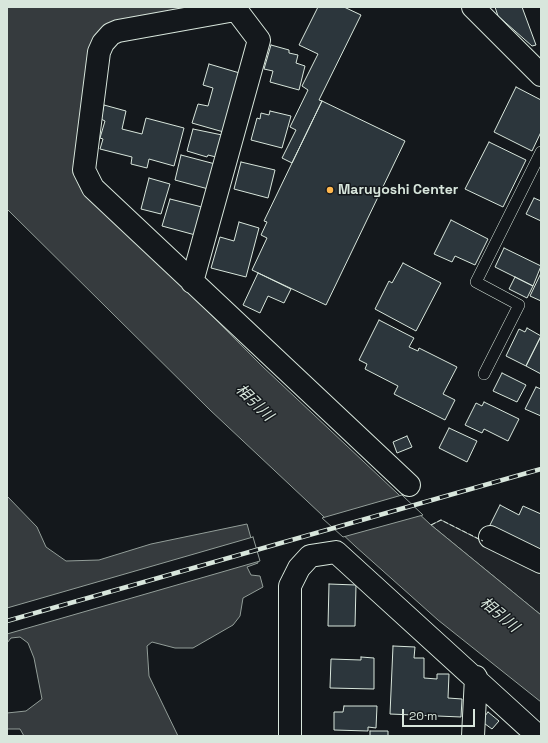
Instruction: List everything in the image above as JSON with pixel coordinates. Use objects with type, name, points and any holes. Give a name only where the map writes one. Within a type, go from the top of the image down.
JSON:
[{"type":"street","points":[[473,7],[541,75]]},
{"type":"street","points":[[192,282],[259,40],[234,9],[118,31],[111,34],[102,43],[99,52],[84,170],[92,188],[192,282],[409,485]]},
{"type":"street","points":[[490,537],[541,562]]},
{"type":"street","points":[[290,736],[290,586],[299,568],[310,556],[336,552],[476,677],[538,736]]},
{"type":"street","points":[[473,736],[476,677]]},
{"type":"lane","points":[[484,374],[520,305],[476,282],[541,152]]},
{"type":"shaded area","points":[[441,520],[541,571],[541,615],[431,525]]},
{"type":"water","name":"相引川","points":[[7,7],[194,7],[97,38],[94,197],[262,366],[431,525],[541,615],[541,702],[438,620],[355,546],[210,410],[7,209]]},
{"type":"water","points":[[7,496],[37,527],[46,547],[66,561],[99,560],[151,544],[247,524],[258,563],[247,567],[251,575],[260,576],[263,587],[243,598],[240,616],[233,625],[193,648],[175,648],[152,642],[147,646],[149,676],[178,736],[24,736],[20,729],[7,729],[7,713],[26,711],[42,699],[34,658],[28,643],[20,637],[11,638],[7,643]]},
{"type":"pier","points":[[402,495],[423,515],[343,537],[322,518]]},
{"type":"pier","points":[[253,537],[260,561],[7,634],[7,608]]},
{"type":"building","points":[[318,7],[344,7],[361,15],[319,100],[322,101],[292,163],[282,158],[296,130],[290,127],[308,90],[302,86],[318,54],[299,45]]},
{"type":"building","points":[[495,7],[522,7],[536,45],[532,46],[498,16]]},
{"type":"building","points":[[271,45],[289,50],[289,53],[298,55],[296,63],[305,66],[299,90],[270,82],[273,71],[264,69]]},
{"type":"building","points":[[209,64],[243,74],[227,133],[192,123],[198,104],[208,106],[213,88],[203,85]]},
{"type":"building","points":[[516,87],[541,100],[541,132],[532,151],[494,132]]},
{"type":"building","points":[[322,101],[405,141],[326,305],[252,270],[267,238],[261,235],[267,222],[264,221]]},
{"type":"building","points":[[104,105],[126,111],[122,129],[142,134],[146,118],[184,128],[174,166],[149,159],[147,168],[131,164],[132,157],[100,149],[103,139],[100,138],[105,121],[101,119]]},
{"type":"building","points":[[270,111],[291,116],[282,148],[251,140],[257,118],[260,119],[261,113],[269,115]]},
{"type":"building","points":[[193,129],[227,136],[220,158],[208,155],[207,157],[187,151]]},
{"type":"building","points":[[489,142],[526,160],[503,207],[465,189]]},
{"type":"building","points":[[181,155],[219,165],[212,190],[175,180]]},
{"type":"building","points":[[241,162],[275,170],[268,198],[234,189]]},
{"type":"building","points":[[149,178],[170,184],[161,214],[141,209]]},
{"type":"building","points":[[534,198],[541,201],[541,221],[526,214]]},
{"type":"building","points":[[170,199],[206,208],[199,236],[162,226]]},
{"type":"building","points":[[451,220],[488,239],[475,265],[455,256],[452,262],[434,254]]},
{"type":"building","points":[[239,222],[259,228],[246,277],[211,268],[220,237],[234,241]]},
{"type":"building","points":[[504,248],[541,266],[533,286],[495,267]]},
{"type":"building","points":[[403,263],[441,283],[416,331],[375,309],[389,281],[392,283]]},
{"type":"building","points":[[258,273],[291,289],[284,303],[268,296],[260,313],[243,305]]},
{"type":"building","points":[[541,273],[541,301],[530,296]]},
{"type":"building","points":[[515,277],[533,286],[527,298],[509,289]]},
{"type":"building","points":[[379,320],[414,338],[409,347],[418,351],[419,348],[457,367],[443,394],[455,400],[445,420],[394,394],[398,386],[365,369],[367,364],[359,360]]},
{"type":"building","points":[[527,328],[541,336],[526,366],[506,356],[519,329],[525,332]]},
{"type":"building","points":[[541,336],[541,374],[526,366]]},
{"type":"building","points":[[502,373],[526,385],[517,402],[493,391]]},
{"type":"building","points":[[536,387],[541,389],[541,416],[525,409]]},
{"type":"building","points":[[484,402],[519,419],[508,441],[484,429],[482,433],[465,425],[476,403],[482,406]]},
{"type":"building","points":[[449,428],[477,441],[467,462],[439,448]]},
{"type":"building","points":[[407,436],[412,447],[397,453],[393,442]]},
{"type":"building","points":[[500,505],[519,515],[523,506],[541,514],[541,548],[539,551],[489,527]]},
{"type":"building","points":[[329,584],[356,585],[355,626],[328,626]]},
{"type":"building","points":[[393,646],[415,647],[414,658],[424,658],[424,678],[437,679],[437,674],[449,674],[448,698],[462,699],[461,717],[390,714]]},
{"type":"building","points":[[361,657],[374,658],[374,689],[330,688],[331,659],[361,660]]},
{"type":"building","points":[[344,706],[377,706],[376,728],[368,727],[368,731],[334,730],[334,712],[343,712]]},
{"type":"building","points":[[488,712],[499,721],[492,729],[481,721]]},
{"type":"building","points":[[370,731],[388,731],[388,736],[370,736]]},
{"type":"railway","points":[[7,621],[541,469]]},
{"type":"fence","points":[[431,525],[441,520],[483,541]]},
{"type":"place","name":"Maruyoshi Center","points":[[330,190]]}]
